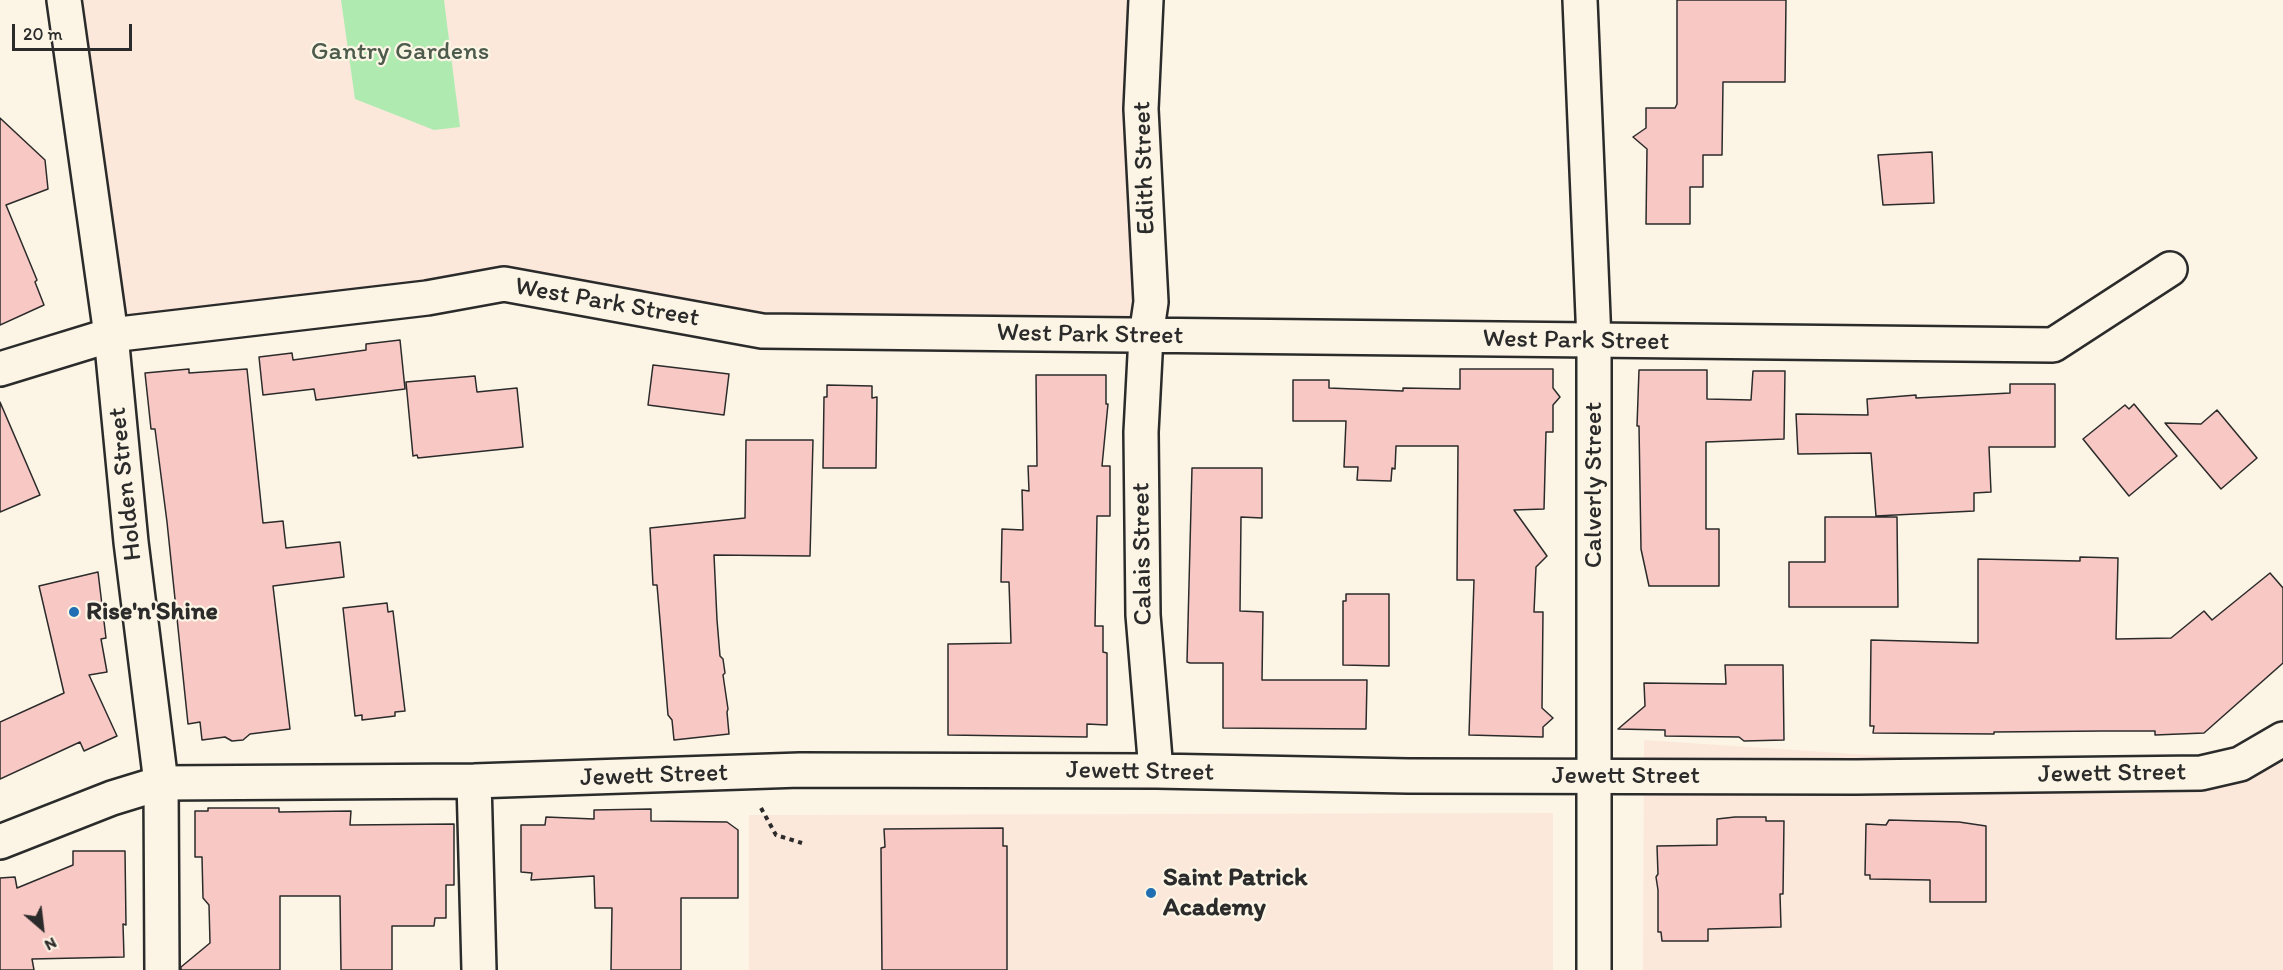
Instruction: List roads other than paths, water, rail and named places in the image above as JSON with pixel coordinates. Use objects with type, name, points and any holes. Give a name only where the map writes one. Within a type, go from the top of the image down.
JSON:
[{"type":"street","name":"Holden Street","points":[[64,0],[111,335],[131,542],[161,783],[162,970]]},
{"type":"street","name":"Edith Street","points":[[1146,0],[1141,109],[1151,302],[1146,336]]},
{"type":"street","name":"Calverly Street","points":[[1580,0],[1594,341],[1594,970]]},
{"type":"street","name":"West Park Street","points":[[0,369],[111,335],[427,298],[504,284],[762,331],[2053,345],[2170,269]]},
{"type":"street","name":"Calais Street","points":[[1146,336],[1141,432],[1143,615],[1156,771]]},
{"type":"street","name":"Jewett Street","points":[[0,842],[112,798],[161,783],[474,781],[800,770],[1156,771],[1408,776],[1856,777],[2201,773],[2240,764],[2283,739]]},
{"type":"street","points":[[474,781],[479,970]]},
{"type":"place","name":"Rise'n'Shine","points":[[74,612]]},
{"type":"place","name":"Saint Patrick Academy","points":[[1151,893]]},
{"type":"park label","name":"Gantry Gardens","points":[[400,52]]}]
